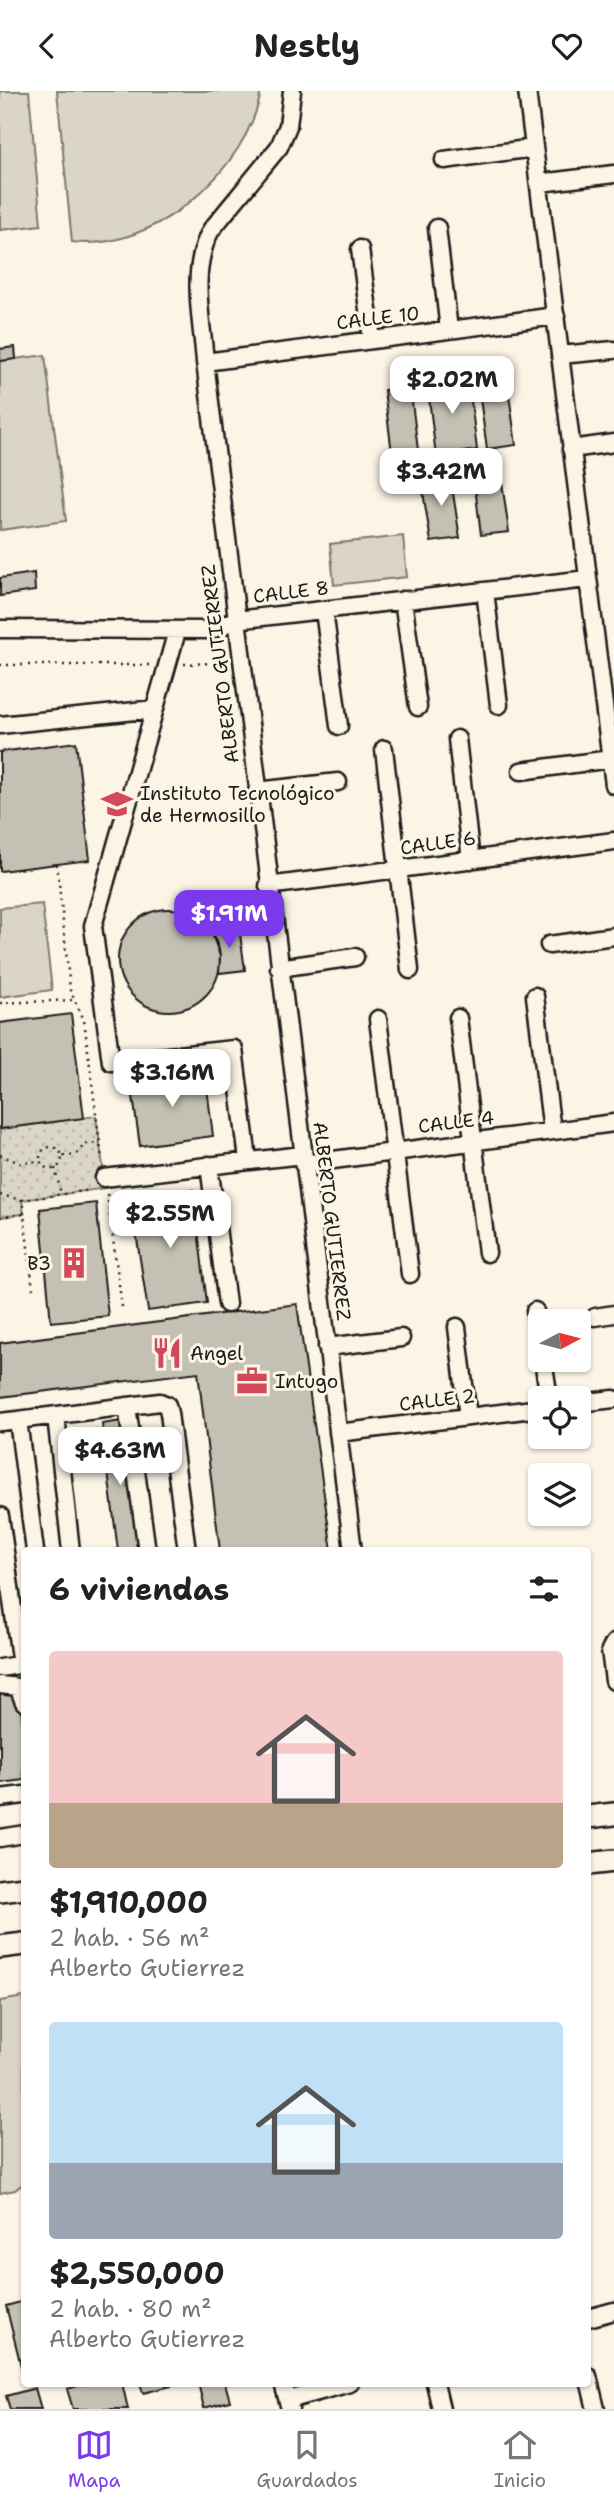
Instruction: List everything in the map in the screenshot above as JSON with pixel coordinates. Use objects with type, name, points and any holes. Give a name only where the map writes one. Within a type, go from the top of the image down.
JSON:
[{"type":"main road","points":[[591,1817],[614,1814]]},
{"type":"main road","points":[[591,1864],[614,1861]]},
{"type":"main road","points":[[0,1891],[21,1888]]},
{"type":"main road","points":[[0,1947],[21,1944]]},
{"type":"street","name":"ALBERTO GUTIERREZ","points":[[292,91],[288,127],[279,147],[211,230],[202,246],[198,265],[205,362],[268,886],[352,1547]]},
{"type":"street","points":[[527,91],[587,579],[609,711],[614,785]]},
{"type":"street","points":[[444,160],[534,148]]},
{"type":"street","points":[[540,183],[614,174]]},
{"type":"street","points":[[437,228],[449,330]]},
{"type":"street","points":[[359,249],[372,340]]},
{"type":"street","name":"CALLE 10","points":[[205,362],[556,316]]},
{"type":"street","points":[[560,355],[614,350]]},
{"type":"street","points":[[571,449],[614,443]]},
{"type":"street","name":"CALLE 8","points":[[0,629],[211,630],[236,620],[587,579]]},
{"type":"street","points":[[485,591],[499,705]]},
{"type":"street","points":[[403,600],[418,707]]},
{"type":"street","points":[[324,610],[339,726]]},
{"type":"street","points":[[177,631],[93,926],[111,1062],[234,1049],[248,1160]]},
{"type":"street","points":[[0,725],[155,709]]},
{"type":"street","points":[[457,739],[471,859]]},
{"type":"street","points":[[384,749],[410,970]]},
{"type":"street","points":[[521,771],[611,759]]},
{"type":"street","points":[[257,791],[338,782]]},
{"type":"street","name":"CALLE 6","points":[[268,886],[614,841]]},
{"type":"street","points":[[549,945],[614,936]]},
{"type":"street","points":[[279,968],[355,957]]},
{"type":"street","points":[[535,996],[552,1131]]},
{"type":"street","points":[[458,1018],[487,1253]]},
{"type":"street","points":[[378,1019],[410,1275]]},
{"type":"street","name":"CALLE 4","points":[[105,1183],[248,1160],[302,1160],[394,1152],[614,1123]]},
{"type":"street","points":[[209,1165],[227,1304]]},
{"type":"street","points":[[595,1317],[614,1314]]},
{"type":"street","points":[[457,1327],[468,1417]]},
{"type":"street","points":[[327,1347],[401,1338]]},
{"type":"street","points":[[591,1402],[614,1399]]},
{"type":"street","points":[[0,1422],[160,1402],[167,1405],[186,1547]]},
{"type":"street","points":[[127,1406],[146,1547]]},
{"type":"street","name":"CALLE 2","points":[[338,1433],[528,1410]]},
{"type":"street","points":[[56,1416],[71,1547]]},
{"type":"street","points":[[18,1420],[34,1547]]},
{"type":"street","points":[[0,1516],[21,1650]]},
{"type":"street","points":[[614,1643],[610,1650],[614,1681]]},
{"type":"street","points":[[0,1668],[21,1664]]},
{"type":"street","points":[[0,1685],[18,1687],[21,1694]]},
{"type":"street","points":[[0,1798],[21,1795]]},
{"type":"street","points":[[0,1838],[21,1834]]},
{"type":"street","points":[[591,2317],[614,2311]]},
{"type":"street","points":[[284,2387],[289,2405],[339,2387]]},
{"type":"street","points":[[436,2387],[441,2409]]},
{"type":"street","points":[[591,2387],[596,2409]]},
{"type":"path","points":[[179,664],[215,663]]},
{"type":"path","points":[[0,665],[154,665]]},
{"type":"path","points":[[57,864],[70,990],[84,1020],[122,1307]]},
{"type":"path","points":[[0,1003],[74,1000]]},
{"type":"path","points":[[61,1194],[55,1168],[62,1157],[76,1155],[85,1144],[100,1143]]},
{"type":"path","points":[[55,1168],[44,1167],[40,1160],[41,1153],[49,1147],[56,1148],[62,1157]]},
{"type":"path","points":[[0,1155],[20,1163],[40,1160]]},
{"type":"path","points":[[0,1195],[22,1200],[105,1183]]},
{"type":"path","points":[[22,1200],[33,1289]]},
{"type":"path","points":[[0,1217],[24,1214]]},
{"type":"shaded area","points":[[0,91],[29,91],[41,225],[0,230]]},
{"type":"shaded area","points":[[57,91],[261,91],[253,120],[238,149],[217,176],[192,200],[164,220],[134,234],[103,242],[72,242]]},
{"type":"shaded area","points":[[45,355],[66,521],[0,530],[0,361]]},
{"type":"shaded area","points":[[403,536],[407,577],[334,585],[330,544]]},
{"type":"shaded area","points":[[42,904],[52,990],[0,997],[0,908]]},
{"type":"shaded area","points":[[96,1116],[106,1188],[22,1200],[24,1214],[0,1217],[0,1129]]},
{"type":"shaded area","points":[[21,1998],[21,2185],[15,2190],[0,2193],[0,2001]]},
{"type":"building","points":[[15,347],[16,359],[0,361],[0,349]]},
{"type":"building","points":[[468,376],[477,450],[436,456],[427,381]]},
{"type":"building","points":[[507,380],[516,445],[487,449],[478,384]]},
{"type":"building","points":[[410,386],[418,450],[392,453],[384,390]]},
{"type":"building","points":[[500,468],[509,532],[481,535],[473,471]]},
{"type":"building","points":[[450,474],[460,538],[431,542],[421,479]]},
{"type":"building","points":[[34,573],[35,591],[0,596],[0,578]]},
{"type":"building","points":[[76,742],[90,860],[0,871],[0,752]]},
{"type":"building","points":[[169,909],[189,913],[205,924],[216,940],[220,960],[216,980],[205,996],[189,1007],[169,1011],[149,1007],[133,996],[122,980],[118,960],[122,940],[133,924],[149,913]]},
{"type":"building","points":[[239,927],[245,970],[219,973],[220,956],[211,931]]},
{"type":"building","points":[[71,1014],[84,1118],[0,1129],[0,1023]]},
{"type":"building","points":[[205,1072],[213,1136],[140,1146],[131,1082]]},
{"type":"building","points":[[193,1190],[207,1303],[148,1311],[131,1200]]},
{"type":"building","name":"B3","points":[[96,1203],[108,1316],[51,1322],[40,1209]]},
{"type":"building","points":[[297,1304],[331,1547],[220,1547],[198,1372],[0,1397],[0,1343]]},
{"type":"building","points":[[122,1421],[138,1547],[117,1547],[102,1424]]},
{"type":"building","points":[[21,1691],[21,1780],[0,1783],[0,1693]]},
{"type":"building","points":[[21,2302],[21,2366],[6,2306]]},
{"type":"building","points":[[123,2387],[128,2409],[73,2409],[67,2389]]},
{"type":"building","points":[[141,2387],[167,2387],[143,2393]]},
{"type":"building","points":[[199,2387],[226,2387],[230,2401],[204,2408]]},
{"type":"building","points":[[35,2388],[41,2409],[10,2409],[6,2396]]},
{"type":"place","name":"Instituto Tecnológico de Hermosillo","points":[[117,804]]},
{"type":"place","name":"B3","points":[[74,1263]]},
{"type":"place","name":"Angel","points":[[167,1353]]},
{"type":"place","name":"Intugo","points":[[252,1381]]}]
